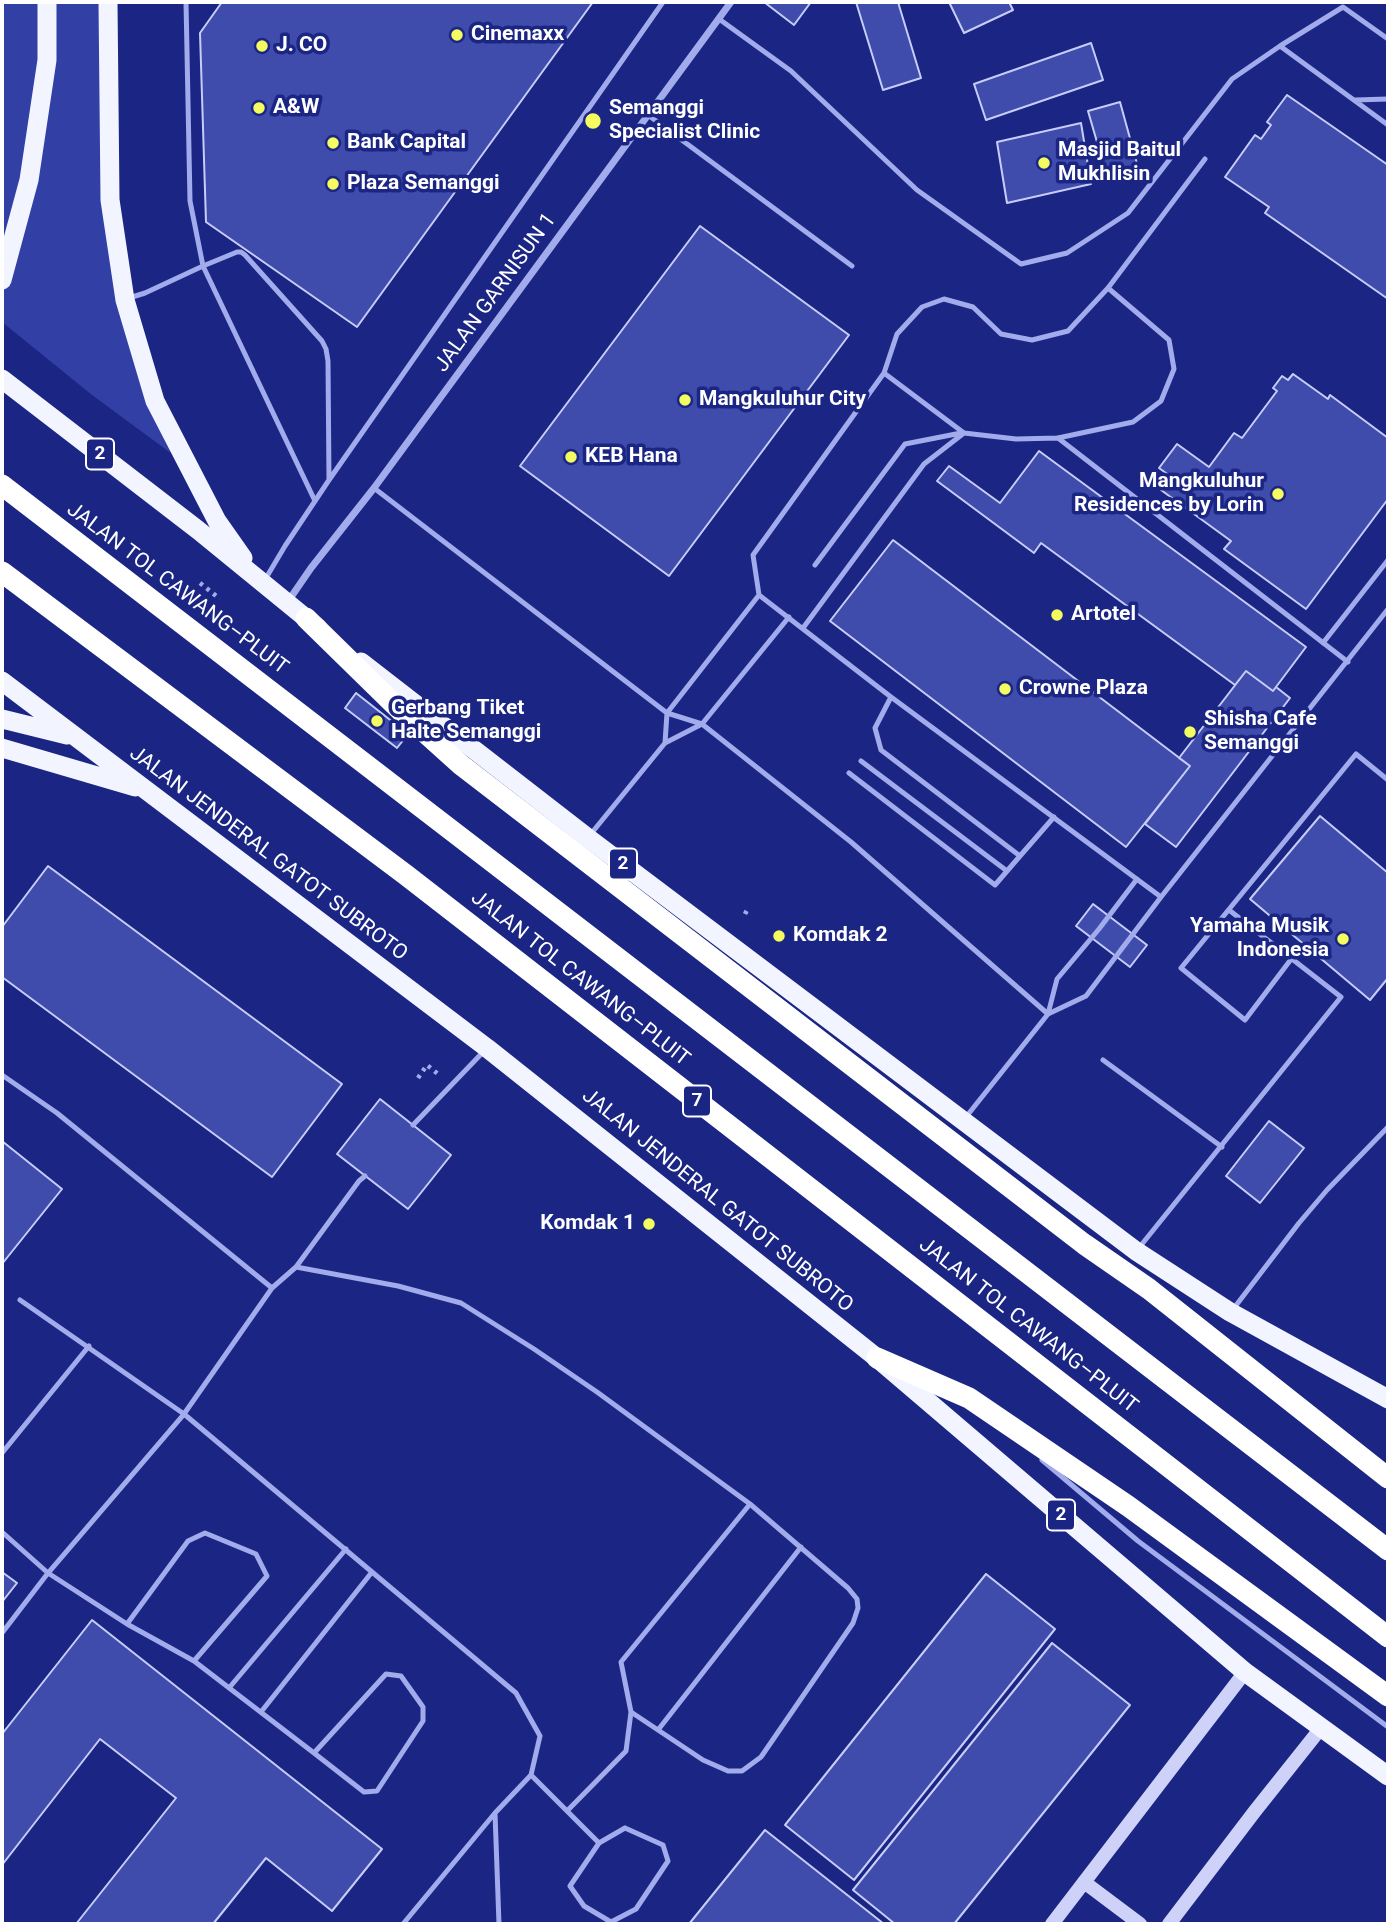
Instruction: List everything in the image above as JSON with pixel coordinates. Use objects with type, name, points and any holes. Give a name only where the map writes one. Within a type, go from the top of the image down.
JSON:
[{"type":"highway","points":[[2,280],[29,180],[47,61],[47,2]]},
{"type":"highway","points":[[108,2],[110,200],[125,300],[155,401],[217,521],[262,584]]},
{"type":"highway","name":"2","points":[[2,379],[589,838],[1136,1251],[1230,1312],[1388,1399]]},
{"type":"highway","name":"JALAN TOL CAWANG–PLUIT","points":[[2,485],[1388,1549]]},
{"type":"highway","name":"JALAN TOL CAWANG–PLUIT","points":[[2,572],[406,875],[1388,1637]]},
{"type":"highway","points":[[306,618],[401,712],[461,765],[1084,1244],[1149,1289],[1388,1478]]},
{"type":"highway","name":"JALAN JENDERAL GATOT SUBROTO","points":[[2,681],[487,1048],[877,1358],[1245,1672],[1388,1776]]},
{"type":"highway","points":[[2,719],[79,738]]},
{"type":"highway","points":[[2,748],[146,790]]},
{"type":"highway","points":[[877,1358],[970,1398],[1128,1506],[1388,1696]]},
{"type":"main road","points":[[1052,1924],[1245,1672]]},
{"type":"main road","points":[[1169,1924],[1321,1728]]},
{"type":"main road","points":[[1084,1882],[1140,1924]]},
{"type":"street","name":"JALAN GARNISUN 1","points":[[286,603],[374,488],[731,2]]},
{"type":"lane","points":[[186,2],[190,201],[204,266],[315,501]]},
{"type":"lane","points":[[262,584],[329,480],[663,2]]},
{"type":"lane","points":[[719,19],[791,71],[917,190],[1021,264],[1067,253],[1128,213],[1232,79],[1343,7],[1388,39]]},
{"type":"lane","points":[[1280,46],[1388,125]]},
{"type":"lane","points":[[1355,100],[1388,99]]},
{"type":"lane","points":[[649,115],[852,265]]},
{"type":"lane","points":[[1161,897],[759,595],[753,555],[884,373],[897,334],[922,307],[944,299],[973,307],[1001,334],[1032,340],[1068,331],[1108,288],[1205,159]]},
{"type":"lane","points":[[125,300],[241,252],[326,348],[329,480]]},
{"type":"lane","points":[[815,565],[905,444],[964,433],[1016,439],[1058,438],[1133,422],[1161,401],[1174,369],[1168,340],[1108,288]]},
{"type":"lane","points":[[884,373],[964,433]]},
{"type":"lane","points":[[803,628],[924,464],[964,433]]},
{"type":"lane","points":[[1058,438],[1348,662]]},
{"type":"lane","points":[[374,488],[667,713],[702,724],[851,842],[1048,1014]]},
{"type":"lane","points":[[1323,643],[1388,561]]},
{"type":"lane","points":[[665,743],[667,713],[759,595]]},
{"type":"lane","points":[[1048,1014],[1086,996],[1388,609]]},
{"type":"lane","points":[[589,838],[665,743],[702,724],[789,617]]},
{"type":"lane","points":[[891,696],[875,728],[881,750],[1020,856]]},
{"type":"lane","points":[[1292,958],[1245,1020],[1181,968],[1356,754],[1388,780]]},
{"type":"lane","points":[[860,761],[1007,872]]},
{"type":"lane","points":[[849,773],[995,885],[1054,817]]},
{"type":"lane","points":[[962,1121],[1048,1014],[1057,979],[1138,879]]},
{"type":"lane","points":[[1136,1251],[1341,997],[1228,910]]},
{"type":"lane","points":[[413,1125],[487,1048]]},
{"type":"lane","points":[[1103,1060],[1222,1147]]},
{"type":"lane","points":[[2,1075],[57,1113],[272,1288]]},
{"type":"lane","points":[[1230,1312],[1327,1190],[1388,1127]]},
{"type":"lane","points":[[2,1633],[48,1573],[184,1414],[272,1288],[296,1267],[365,1176]]},
{"type":"lane","points":[[296,1267],[398,1286],[461,1303],[597,1392],[750,1504],[848,1588],[857,1599],[858,1608],[853,1623],[761,1757],[742,1770],[729,1771],[703,1760],[631,1712]]},
{"type":"lane","points":[[20,1300],[184,1414],[516,1693],[540,1736],[531,1775],[495,1813],[403,1924]]},
{"type":"lane","points":[[2,1453],[89,1346]]},
{"type":"lane","points":[[970,1398],[1022,1443]]},
{"type":"lane","points":[[1033,1452],[1138,1541],[1388,1727]]},
{"type":"lane","points":[[567,1811],[626,1751],[631,1712],[621,1662],[750,1504]]},
{"type":"lane","points":[[2,1532],[48,1573],[194,1661],[364,1792],[377,1791],[423,1721],[423,1707],[401,1676],[386,1674],[314,1753]]},
{"type":"lane","points":[[127,1623],[188,1541],[205,1533],[256,1554],[267,1576],[194,1661]]},
{"type":"lane","points":[[658,1730],[801,1548]]},
{"type":"lane","points":[[229,1688],[346,1549]]},
{"type":"lane","points":[[261,1712],[372,1572]]},
{"type":"lane","points":[[531,1775],[599,1843]]},
{"type":"lane","points":[[495,1813],[499,1924]]},
{"type":"lane","points":[[625,1828],[663,1846],[668,1861],[636,1909],[611,1922],[584,1906],[570,1886],[599,1843],[625,1828]]},
{"type":"path","points":[[200,583],[218,597]]},
{"type":"path","points":[[745,914],[748,908]]},
{"type":"path","points":[[418,1078],[427,1065]]},
{"type":"shaded area","points":[[2,2],[108,2],[125,300],[184,458],[168,451],[92,395],[2,322]]},
{"type":"building","name":"Plaza Semanggi","points":[[222,2],[593,2],[357,327],[206,222],[200,33]]},
{"type":"building","points":[[764,2],[811,2],[794,25]]},
{"type":"building","points":[[856,2],[898,2],[921,78],[883,90]]},
{"type":"building","points":[[949,2],[1009,2],[1013,10],[964,33]]},
{"type":"building","points":[[1091,43],[1103,80],[986,120],[974,84]]},
{"type":"building","points":[[1287,95],[1388,165],[1388,299],[1265,213],[1269,207],[1225,177],[1255,135],[1261,139],[1271,125],[1267,122]]},
{"type":"building","points":[[1120,102],[1139,171],[1108,180],[1088,111]]},
{"type":"building","name":"Masjid Baitul Mukhlisin","points":[[1081,123],[1091,184],[1007,203],[997,142]]},
{"type":"building","name":"Mangkuluhur City","points":[[700,226],[849,335],[669,576],[520,466]]},
{"type":"building","name":"Mangkuluhur Residences by Lorin","points":[[1293,374],[1328,399],[1330,395],[1388,438],[1388,499],[1306,609],[1224,549],[1231,541],[1161,490],[1170,476],[1159,468],[1177,444],[1209,467],[1234,433],[1242,438],[1277,391],[1273,388],[1282,376],[1288,380]]},
{"type":"building","points":[[1039,451],[1306,647],[1273,691],[1246,671],[1235,685],[1041,543],[1034,553],[937,481],[949,466],[1000,503]]},
{"type":"building","name":"Crowne Plaza","points":[[893,540],[1190,766],[1126,847],[830,621]]},
{"type":"building","points":[[1246,671],[1273,691],[1276,687],[1290,698],[1176,847],[1145,824],[1190,766],[1179,758]]},
{"type":"building","name":"Gerbang Tiket Halte Semanggi","points":[[356,693],[408,734],[397,748],[345,708]]},
{"type":"building","name":"Yamaha Musik Indonesia","points":[[1320,816],[1388,873],[1388,978],[1370,1000],[1250,899]]},
{"type":"building","points":[[48,866],[342,1084],[272,1177],[2,977],[2,927]]},
{"type":"building","points":[[1093,904],[1147,945],[1130,967],[1076,926]]},
{"type":"building","points":[[380,1099],[451,1155],[408,1209],[337,1154]]},
{"type":"building","points":[[1269,1121],[1304,1148],[1260,1203],[1226,1176]]},
{"type":"building","points":[[2,1141],[62,1189],[2,1264]]},
{"type":"building","points":[[2,1572],[17,1583],[2,1602]]},
{"type":"building","points":[[986,1574],[1055,1629],[854,1880],[785,1825]]},
{"type":"building","points":[[92,1620],[382,1849],[332,1911],[266,1858],[213,1924],[76,1924],[176,1798],[100,1739],[2,1865],[2,1734]]},
{"type":"building","points":[[1052,1643],[1130,1705],[954,1924],[895,1924],[853,1890]]},
{"type":"building","points":[[765,1830],[884,1924],[689,1924]]},
{"type":"place","name":"Cinemaxx","points":[[457,35]]},
{"type":"place","name":"J. CO","points":[[262,46]]},
{"type":"place","name":"A&W","points":[[259,108]]},
{"type":"place","name":"Semanggi Specialist Clinic","points":[[593,121]]},
{"type":"place","name":"Bank Capital","points":[[333,143]]},
{"type":"place","name":"Masjid Baitul Mukhlisin","points":[[1044,163]]},
{"type":"place","name":"Plaza Semanggi","points":[[333,184]]},
{"type":"place","name":"Mangkuluhur City","points":[[685,400]]},
{"type":"place","name":"KEB Hana","points":[[571,457]]},
{"type":"place","name":"Mangkuluhur Residences by Lorin","points":[[1278,494]]},
{"type":"place","name":"Artotel","points":[[1057,615]]},
{"type":"place","name":"Crowne Plaza","points":[[1005,689]]},
{"type":"place","name":"Gerbang Tiket Halte Semanggi","points":[[377,721]]},
{"type":"place","name":"Shisha Cafe Semanggi","points":[[1190,732]]},
{"type":"place","name":"Komdak 2","points":[[779,936]]},
{"type":"place","name":"Yamaha Musik Indonesia","points":[[1343,939]]},
{"type":"place","name":"Komdak 1","points":[[649,1224]]}]
